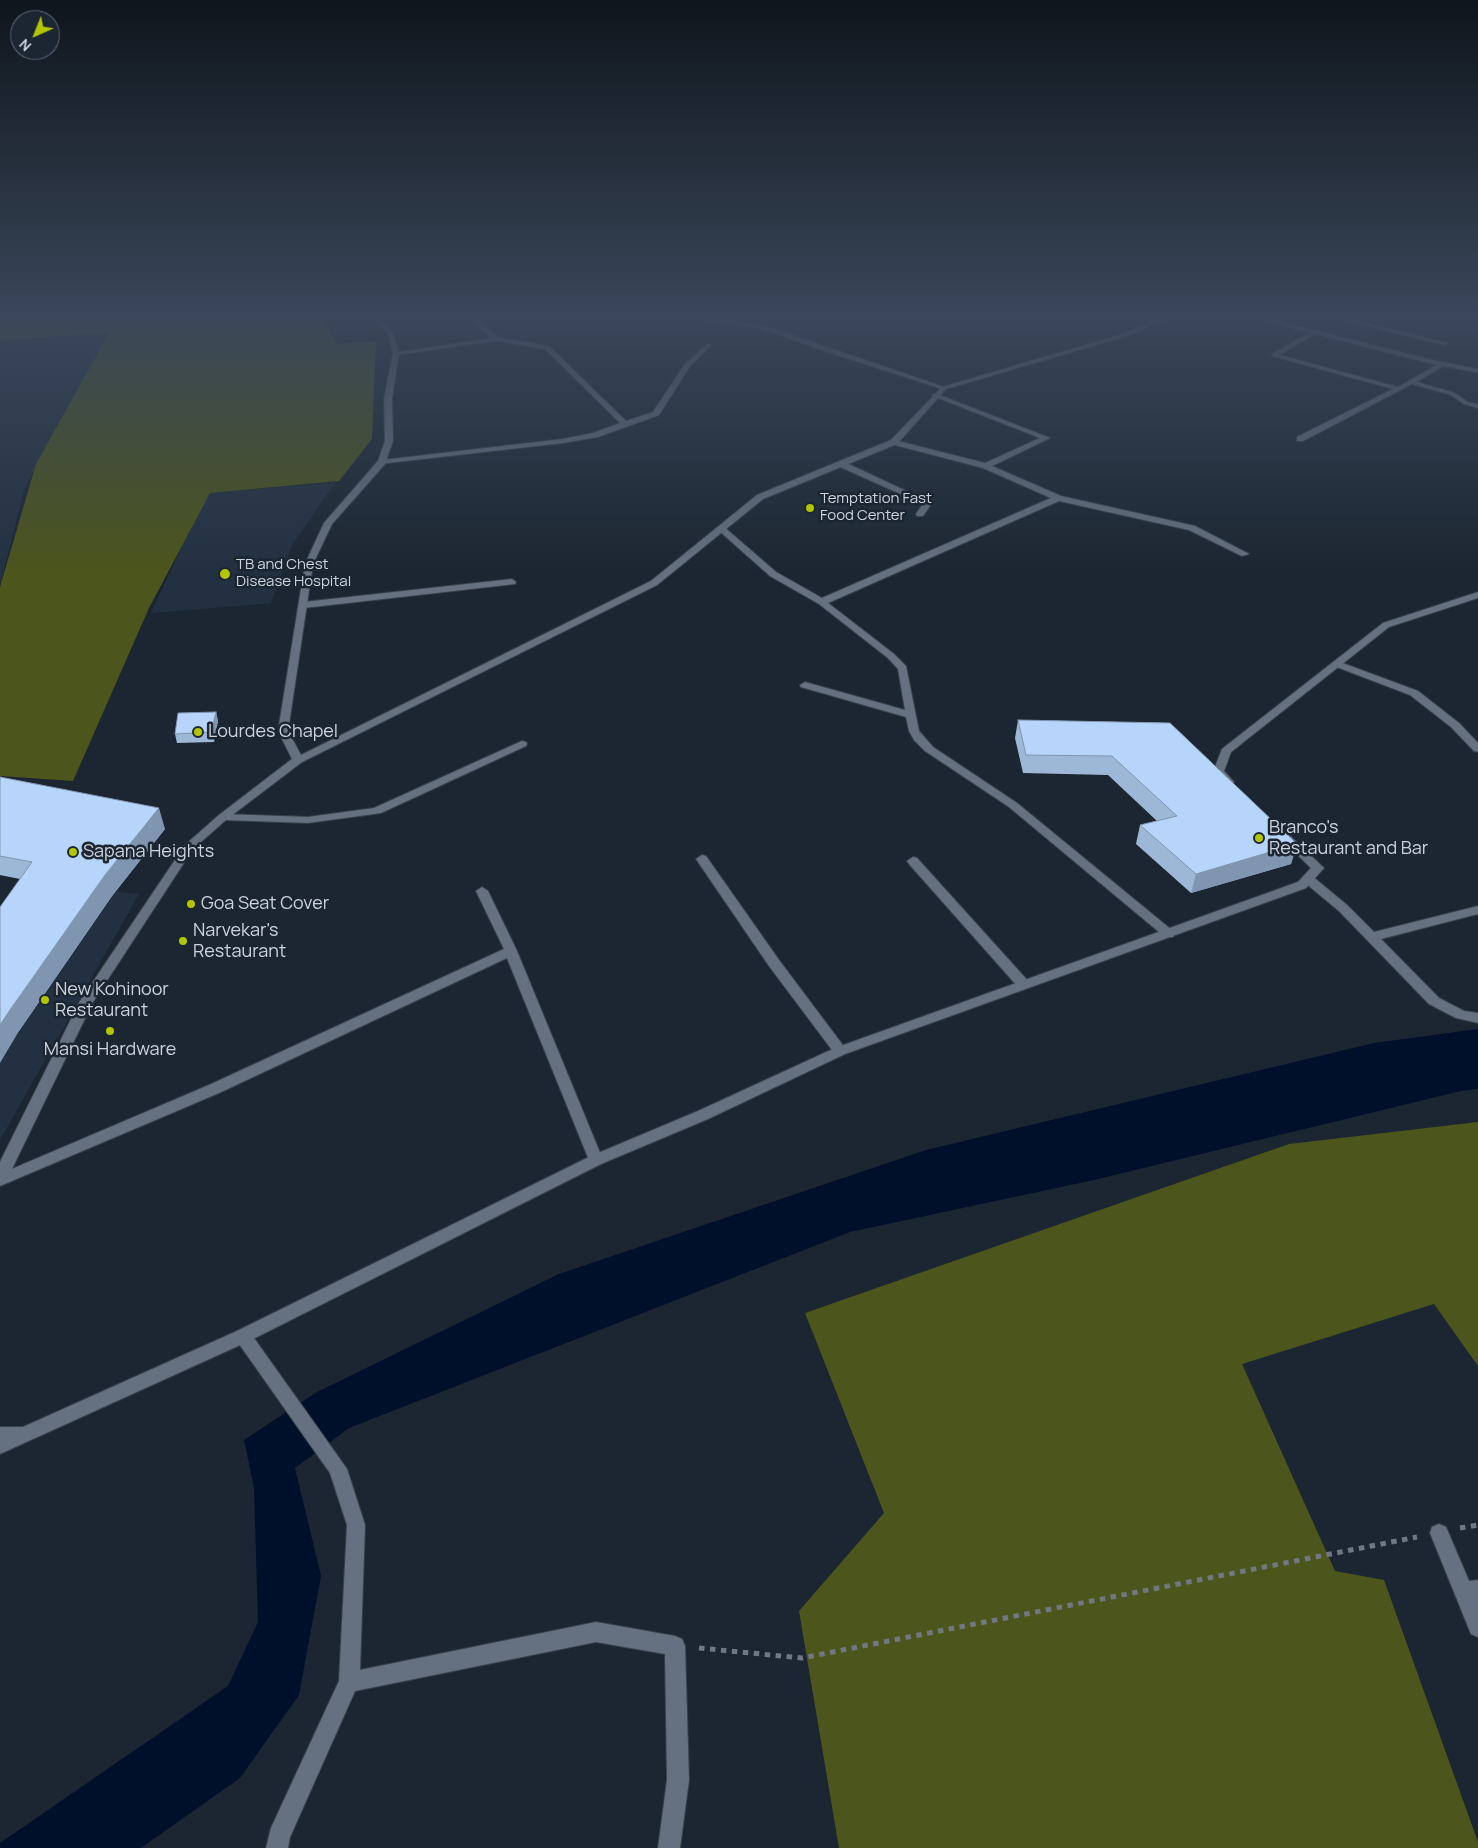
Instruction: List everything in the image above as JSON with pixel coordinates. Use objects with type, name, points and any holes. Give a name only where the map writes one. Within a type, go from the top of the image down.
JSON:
[{"type":"street","points":[[298,760],[283,731],[309,564],[328,523],[382,462],[389,441],[388,402]]},
{"type":"street","points":[[603,402],[625,424]]},
{"type":"street","points":[[382,462],[563,442],[595,436],[656,413],[663,402]]},
{"type":"street","points":[[0,1178],[87,1001],[189,847],[223,818],[298,760],[654,583],[760,497],[894,442],[929,402]]},
{"type":"street","points":[[954,402],[1046,438],[986,466]]},
{"type":"street","points":[[1300,439],[1373,402]]},
{"type":"street","points":[[894,442],[986,466],[1058,498],[1192,528],[1245,554]]},
{"type":"street","points":[[841,464],[928,503],[920,514]]},
{"type":"street","points":[[822,602],[1058,498]]},
{"type":"street","points":[[720,528],[773,574],[822,602],[875,641],[903,668],[914,731],[928,749],[1013,805],[1168,934]]},
{"type":"street","points":[[304,605],[512,582]]},
{"type":"street","points":[[1239,793],[1218,772],[1226,750],[1386,625],[1478,595]]},
{"type":"street","points":[[1337,664],[1414,693],[1454,725],[1478,749]]},
{"type":"street","points":[[804,685],[911,715]]},
{"type":"street","points":[[223,818],[308,820],[377,811],[522,744]]},
{"type":"street","points":[[0,1446],[243,1336],[596,1160],[703,1115],[840,1051],[1302,885],[1318,868],[1275,827]]},
{"type":"street","points":[[702,859],[774,963],[840,1051]]},
{"type":"street","points":[[913,860],[1024,985]]},
{"type":"street","points":[[1308,879],[1343,908],[1434,1001],[1461,1015],[1478,1018]]},
{"type":"street","points":[[482,890],[510,951],[596,1160]]},
{"type":"street","points":[[1372,937],[1478,910]]},
{"type":"street","points":[[0,1178],[214,1089],[510,951]]},
{"type":"street","points":[[243,1336],[338,1469],[356,1525],[349,1682],[279,1836],[277,1848]]},
{"type":"street","points":[[0,1435],[28,1434]]},
{"type":"street","points":[[1439,1533],[1470,1590],[1478,1627]]},
{"type":"street","points":[[349,1682],[596,1632],[676,1646],[678,1780],[669,1848]]},
{"type":"path","points":[[676,1646],[802,1658],[1478,1525]]},
{"type":"shaded area","points":[[0,402],[71,402],[24,489],[0,587]]},
{"type":"shaded area","name":"TB and Chest Disease Hospital","points":[[335,483],[292,545],[271,603],[151,613],[207,493]]},
{"type":"shaded area","points":[[32,883],[139,894],[0,1140],[0,927]]},
{"type":"shaded area","points":[[1478,1029],[1478,1089],[1461,1091],[1094,1180],[850,1232],[349,1428],[295,1468],[321,1576],[299,1695],[240,1778],[141,1848],[0,1848],[0,1843],[228,1686],[258,1622],[254,1488],[244,1440],[317,1392],[559,1274],[926,1150],[1374,1043]]},
{"type":"green space","points":[[70,402],[374,402],[372,439],[339,481],[210,493],[149,608],[73,781],[0,776],[0,587],[36,464]]},
{"type":"green space","points":[[1478,1122],[1478,1366],[1434,1304],[1242,1364],[1335,1571],[1384,1580],[1478,1842],[1478,1848],[839,1848],[799,1611],[884,1513],[805,1313],[1289,1144]]},
{"type":"building","points":[[216,712],[211,732],[175,734],[178,713]]},
{"type":"building","points":[[1018,720],[1170,723],[1297,844],[1196,874],[1140,825],[1177,816],[1112,756],[1026,755]]},
{"type":"building","points":[[0,777],[159,808],[105,875],[0,1025],[0,907],[32,862],[0,856]]},
{"type":"place","name":"Temptation Fast Food Center","points":[[810,508]]},
{"type":"place","name":"TB and Chest Disease Hospital","points":[[225,574]]},
{"type":"place","name":"Lourdes Chapel","points":[[198,732]]},
{"type":"place","name":"Branco's Restaurant and Bar","points":[[1259,838]]},
{"type":"place","name":"Sapana Heights","points":[[73,852]]},
{"type":"place","name":"Goa Seat Cover","points":[[191,904]]},
{"type":"place","name":"Narvekar's Restaurant","points":[[183,941]]},
{"type":"place","name":"New Kohinoor Restaurant","points":[[45,1000]]},
{"type":"place","name":"Mansi Hardware","points":[[110,1031]]}]
